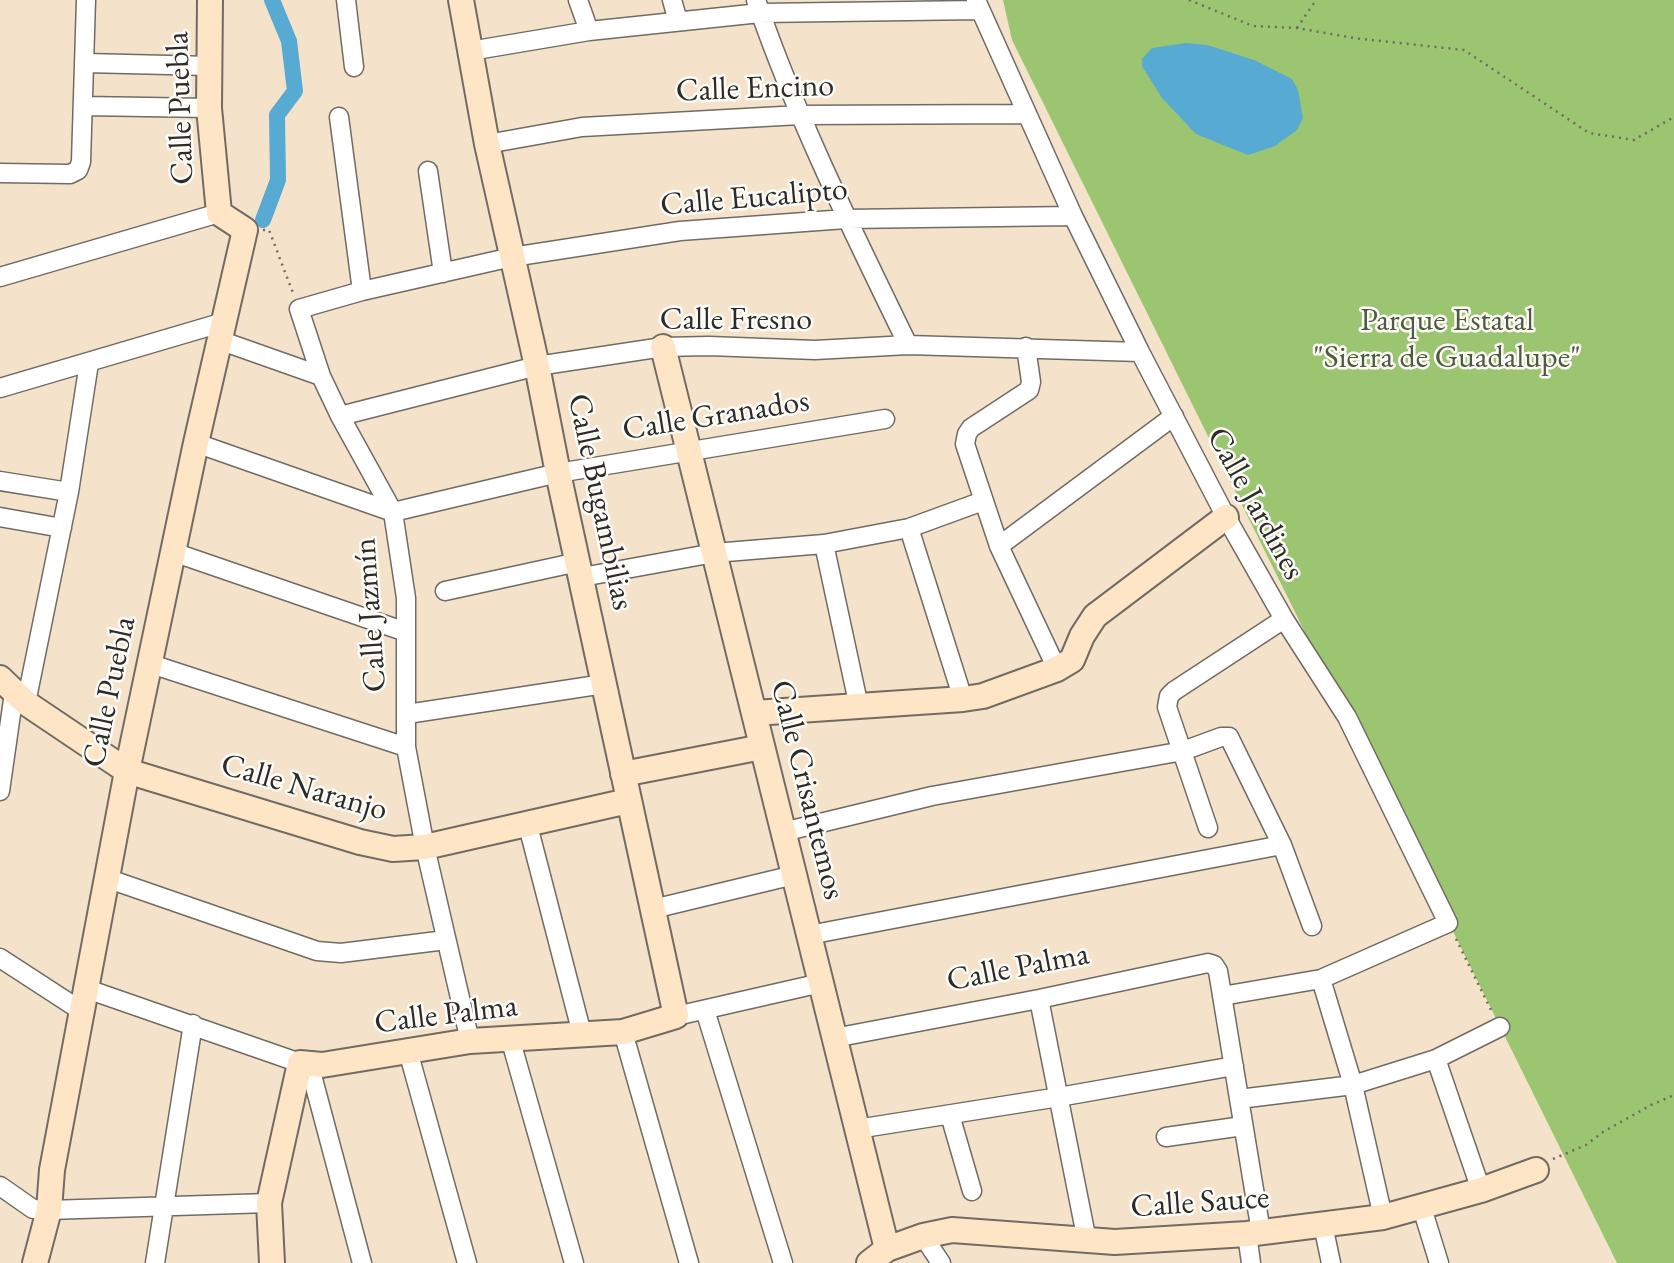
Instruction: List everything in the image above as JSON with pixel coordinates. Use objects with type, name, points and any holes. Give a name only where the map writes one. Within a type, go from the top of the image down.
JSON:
[{"type":"street","points":[[0,173],[70,174],[78,170],[81,162],[84,106],[86,0]]},
{"type":"street","name":"Calle Puebla","points":[[210,0],[209,108],[219,213]]},
{"type":"street","points":[[346,0],[354,67]]},
{"type":"street","name":"Calle Bugambilias","points":[[461,0],[487,144],[676,1016]]},
{"type":"street","points":[[578,0],[589,31]]},
{"type":"street","points":[[672,0],[678,20]]},
{"type":"street","points":[[470,51],[758,7],[978,5]]},
{"type":"street","name":"Calle Jardines","points":[[978,5],[1073,216],[1140,352],[1226,517],[1284,620],[1347,717],[1448,923]]},
{"type":"street","points":[[758,7],[800,115],[846,219],[908,345]]},
{"type":"street","points":[[85,64],[210,66]]},
{"type":"street","points":[[84,106],[209,108]]},
{"type":"street","name":"Calle Encino","points":[[487,144],[582,127],[800,115],[1027,114]]},
{"type":"street","points":[[339,117],[362,291]]},
{"type":"street","points":[[428,171],[443,273]]},
{"type":"street","points":[[0,277],[219,213],[245,230]]},
{"type":"street","name":"Calle Eucalipto","points":[[299,309],[362,291],[512,257],[680,231],[846,219],[1073,216]]},
{"type":"street","name":"Calle Puebla","points":[[19,1263],[41,1209],[52,1170],[127,771],[196,443],[245,230]]},
{"type":"street","name":"Calle Jazmín","points":[[299,309],[321,376],[393,512],[405,598],[405,747],[470,1041]]},
{"type":"street","points":[[0,388],[221,331],[321,376]]},
{"type":"street","name":"Calle Fresno","points":[[340,416],[537,366],[663,347],[814,350],[908,345],[1140,352]]},
{"type":"street","name":"Calle Crisantemos","points":[[663,347],[857,1129],[878,1256]]},
{"type":"street","points":[[1026,347],[1031,382],[1029,390],[971,428],[965,444],[999,546],[1057,669]]},
{"type":"street","points":[[0,790],[13,691],[62,528],[89,363]]},
{"type":"street","points":[[999,546],[1174,416]]},
{"type":"street","name":"Calle Granados","points":[[393,512],[558,473],[885,419]]},
{"type":"street","points":[[196,443],[393,512]]},
{"type":"street","points":[[0,481],[69,492]]},
{"type":"street","points":[[445,591],[580,569],[714,553],[824,544],[909,528],[983,501]]},
{"type":"street","points":[[0,517],[62,528]]},
{"type":"street","points":[[754,713],[984,696],[1057,669],[1072,660],[1082,636],[1095,616],[1226,517]]},
{"type":"street","points":[[909,528],[963,699]]},
{"type":"street","points":[[824,544],[859,707]]},
{"type":"street","points":[[173,552],[406,632]]},
{"type":"street","points":[[1208,828],[1167,706],[1169,696],[1284,620]]},
{"type":"street","points":[[151,663],[405,747]]},
{"type":"street","points":[[407,714],[604,684]]},
{"type":"street","name":"Calle Naranjo","points":[[13,691],[127,771],[360,842],[393,849],[425,847],[628,801]]},
{"type":"street","points":[[783,832],[932,796],[1182,751],[1229,737],[1282,845],[1311,926]]},
{"type":"street","points":[[623,774],[762,747]]},
{"type":"street","points":[[527,822],[582,1034]]},
{"type":"street","points":[[809,935],[1282,845]]},
{"type":"street","points":[[653,909],[794,875]]},
{"type":"street","points":[[106,878],[317,951],[341,953],[446,940]]},
{"type":"street","points":[[1251,1263],[1254,1233],[1243,1126],[1222,996],[1321,979],[1448,923]]},
{"type":"street","name":"Calle Palma","points":[[0,958],[85,1001],[193,1024],[305,1063],[322,1065],[470,1041],[623,1032],[676,1016],[821,983]]},
{"type":"street","name":"Calle Palma","points":[[834,1038],[1208,963],[1214,965],[1218,971],[1222,996]]},
{"type":"street","points":[[1321,979],[1353,1085],[1383,1217]]},
{"type":"street","points":[[1039,999],[1087,1241]]},
{"type":"street","points":[[705,1010],[783,1263]]},
{"type":"street","points":[[155,1263],[193,1024]]},
{"type":"street","points":[[1239,1099],[1353,1085],[1436,1059],[1500,1027]]},
{"type":"street","points":[[623,1032],[689,1263]]},
{"type":"street","points":[[510,1038],[574,1263]]},
{"type":"street","points":[[408,1051],[467,1263]]},
{"type":"street","points":[[1436,1059],[1480,1190]]},
{"type":"street","points":[[272,1263],[269,1203],[305,1063]]},
{"type":"street","points":[[305,1063],[362,1263]]},
{"type":"street","points":[[857,1129],[1234,1066]]},
{"type":"street","points":[[950,1115],[972,1191]]},
{"type":"street","points":[[1166,1137],[1243,1126]]},
{"type":"street","name":"Calle Sauce","points":[[878,1256],[923,1236],[952,1230],[1115,1242],[1254,1233],[1323,1225],[1383,1217],[1422,1208],[1535,1170]]},
{"type":"street","points":[[0,1186],[41,1209],[269,1203]]},
{"type":"street","points":[[1422,1208],[1439,1263]]},
{"type":"street","name":"Calle Puebla","points":[[35,1263],[41,1209]]},
{"type":"street","points":[[1323,1225],[1331,1263]]},
{"type":"street","points":[[923,1236],[941,1263]]},
{"type":"path","points":[[1189,0],[1253,26],[1297,28],[1354,38],[1464,50],[1589,133],[1634,140],[1674,117]]},
{"type":"path","points":[[1297,28],[1316,0]]},
{"type":"path","points":[[245,230],[270,230],[299,309]]},
{"type":"path","points":[[1448,923],[1500,1027]]},
{"type":"path","points":[[1535,1170],[1559,1155],[1586,1145],[1603,1132],[1674,1095]]},
{"type":"green space","name":"Parque Estatal \"Sierra de Guadalupe\"","points":[[1003,0],[1674,0],[1674,1263],[1617,1263],[1012,40]]},
{"type":"water","points":[[1186,43],[1207,45],[1254,60],[1292,79],[1298,90],[1303,118],[1297,130],[1275,146],[1248,155],[1196,134],[1162,98],[1142,66],[1142,59],[1152,48]]},
{"type":"waterway","points":[[263,220],[278,180],[277,115],[295,91],[289,41],[272,0]]}]
